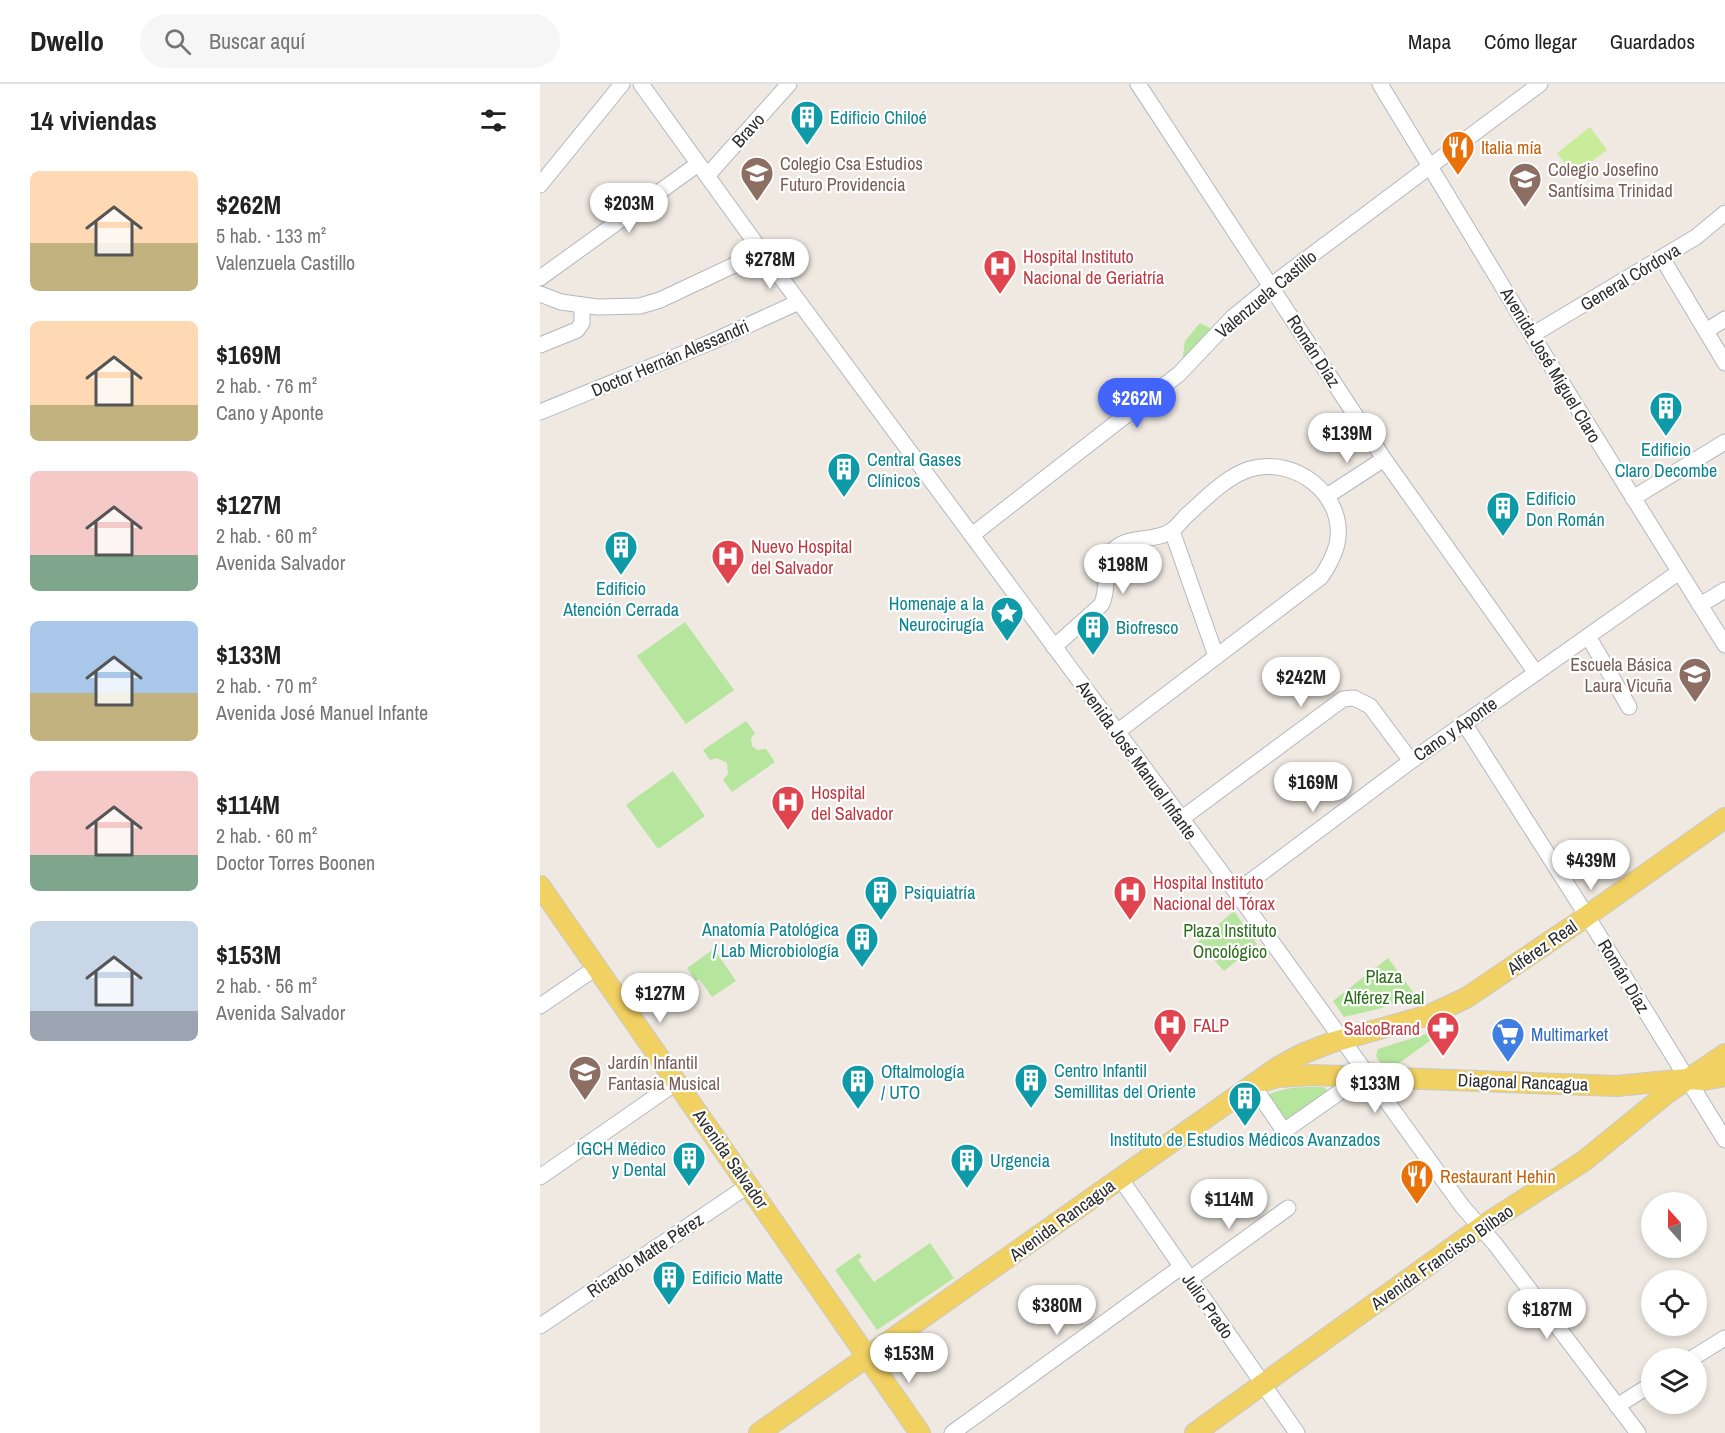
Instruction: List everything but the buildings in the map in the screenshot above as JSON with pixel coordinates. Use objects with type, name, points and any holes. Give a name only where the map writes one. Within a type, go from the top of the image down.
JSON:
[{"type":"main road","name":"Alférez Real","points":[[1341,1039],[1428,1015],[1483,988],[1725,818]]},
{"type":"main road","name":"Avenida Salvador","points":[[540,886],[920,1433]]},
{"type":"main road","name":"Avenida Rancagua","points":[[759,1433],[1252,1084],[1296,1057],[1341,1039]]},
{"type":"main road","name":"Avenida Francisco Bilbao","points":[[1195,1433],[1481,1227],[1584,1161],[1651,1105],[1725,1054]]},
{"type":"main road","name":"Diagonal Rancagua","points":[[1252,1084],[1295,1075],[1617,1086],[1687,1079]]},
{"type":"main road","points":[[1687,1079],[1704,1080],[1725,1076]]},
{"type":"street","points":[[540,185],[622,84]]},
{"type":"street","name":"Avenida José Manuel Infante","points":[[641,84],[762,252],[1236,892],[1341,1039],[1360,1076],[1481,1227],[1638,1433]]},
{"type":"street","name":"Bravo","points":[[540,278],[702,170],[789,84]]},
{"type":"street","name":"Román Díaz","points":[[1138,84],[1384,459],[1536,673]]},
{"type":"street","name":"Avenida José Miguel Claro","points":[[1380,84],[1532,335],[1725,645]]},
{"type":"street","name":"Valenzuela Castillo","points":[[972,535],[1179,374],[1233,317],[1540,84]]},
{"type":"street","name":"General Córdova","points":[[1532,335],[1705,232],[1725,213]]},
{"type":"street","points":[[540,294],[561,302],[628,308],[649,303],[762,252]]},
{"type":"street","points":[[1662,258],[1725,363]]},
{"type":"street","name":"Doctor Hernán Alessandri","points":[[540,412],[699,347],[799,302]]},
{"type":"street","points":[[540,345],[580,327],[582,305]]},
{"type":"street","points":[[1706,331],[1725,319]]},
{"type":"street","points":[[1633,498],[1725,442]]},
{"type":"street","points":[[1327,496],[1384,459]]},
{"type":"street","points":[[1054,647],[1101,605],[1106,596],[1109,557],[1112,551],[1130,542],[1161,536],[1172,531],[1188,514],[1242,472],[1259,467],[1277,466],[1295,471],[1312,481],[1327,496],[1338,531],[1337,543],[1328,568],[1312,586],[1117,732]]},
{"type":"street","points":[[1172,531],[1216,656]]},
{"type":"street","name":"Cano y Aponte","points":[[1236,892],[1411,761],[1679,572]]},
{"type":"street","points":[[1700,605],[1725,590]]},
{"type":"street","points":[[1588,636],[1629,707]]},
{"type":"street","points":[[1180,819],[1343,699],[1354,698],[1370,706],[1411,761]]},
{"type":"street","name":"Román Díaz","points":[[1464,723],[1587,916],[1725,1140]]},
{"type":"street","points":[[540,1005],[597,967]]},
{"type":"street","points":[[1252,1084],[1284,1131],[1360,1076]]},
{"type":"street","points":[[540,1177],[677,1082]]},
{"type":"street","name":"Julio Prado","points":[[1120,1178],[1297,1433]]},
{"type":"street","name":"Ricardo Matte Pérez","points":[[540,1326],[749,1185]]},
{"type":"street","points":[[952,1433],[1186,1273],[1288,1208]]},
{"type":"street","points":[[1707,1349],[1725,1338]]},
{"type":"street","points":[[1617,1406],[1641,1391]]},
{"type":"green space","points":[[1590,127],[1607,150],[1574,175],[1557,153]]},
{"type":"green space","points":[[1200,323],[1216,331],[1182,363],[1185,341]]},
{"type":"green space","points":[[685,622],[734,690],[686,724],[637,656]]},
{"type":"green space","points":[[746,721],[755,733],[751,738],[752,746],[757,750],[766,749],[775,762],[732,792],[723,780],[728,774],[727,763],[717,758],[710,760],[703,750]]},
{"type":"green space","points":[[673,771],[705,816],[658,849],[626,805]]},
{"type":"green space","name":"Plaza Instituto Oncológico","points":[[1234,911],[1257,944],[1224,971],[1198,942]]},
{"type":"green space","points":[[714,949],[736,981],[712,997],[699,979],[696,981],[687,968]]},
{"type":"green space","name":"Plaza Alférez Real","points":[[1388,958],[1416,996],[1378,1009],[1344,1017],[1333,1001]]},
{"type":"green space","points":[[1445,1030],[1395,1066],[1383,1067],[1376,1056],[1378,1049]]},
{"type":"green space","points":[[1324,1087],[1330,1093],[1285,1122],[1266,1096],[1287,1089]]},
{"type":"green space","points":[[930,1243],[954,1278],[877,1330],[835,1270],[859,1253],[862,1257],[858,1260],[874,1282]]},
{"type":"place","name":"Edificio Chiloé","points":[[807,146]]},
{"type":"place","name":"Italia mía","points":[[1458,176]]},
{"type":"place","name":"Colegio Csa Estudios Futuro Providencia","points":[[757,202]]},
{"type":"place","name":"Colegio Josefino Santísima Trinidad","points":[[1525,208]]},
{"type":"place","name":"Hospital Instituto Nacional de Geriatría","points":[[1000,295]]},
{"type":"place","name":"Edificio Claro Decombe","points":[[1666,437]]},
{"type":"place","name":"Central Gases Clínicos","points":[[844,498]]},
{"type":"place","name":"Edificio Don Román","points":[[1503,537]]},
{"type":"place","name":"Edificio Atención Cerrada","points":[[621,576]]},
{"type":"place","name":"Nuevo Hospital del Salvador","points":[[728,585]]},
{"type":"place","name":"Homenaje a la Neurocirugía","points":[[1007,642]]},
{"type":"place","name":"Biofresco","points":[[1093,656]]},
{"type":"place","name":"Escuela Básica Laura Vicuña","points":[[1695,703]]},
{"type":"place","name":"Hospital del Salvador","points":[[788,831]]},
{"type":"place","name":"Psiquiatría","points":[[881,921]]},
{"type":"place","name":"Hospital Instituto Nacional del Tórax","points":[[1130,921]]},
{"type":"place","name":"Anatomía Patológica / Lab Microbiología","points":[[862,968]]},
{"type":"place","name":"FALP","points":[[1170,1054]]},
{"type":"place","name":"SalcoBrand","points":[[1443,1057]]},
{"type":"place","name":"Multimarket","points":[[1508,1063]]},
{"type":"place","name":"Jardín Infantil Fantasía Musical","points":[[585,1101]]},
{"type":"place","name":"Centro Infantil Semillitas del Oriente","points":[[1031,1109]]},
{"type":"place","name":"Oftalmología / UTO","points":[[858,1110]]},
{"type":"place","name":"Instituto de Estudios Médicos Avanzados","points":[[1245,1127]]},
{"type":"place","name":"IGCH Médico y Dental","points":[[689,1187]]},
{"type":"place","name":"Urgencia","points":[[967,1189]]},
{"type":"place","name":"Restaurant Hehin","points":[[1417,1205]]},
{"type":"place","name":"Edificio Matte","points":[[669,1306]]}]
